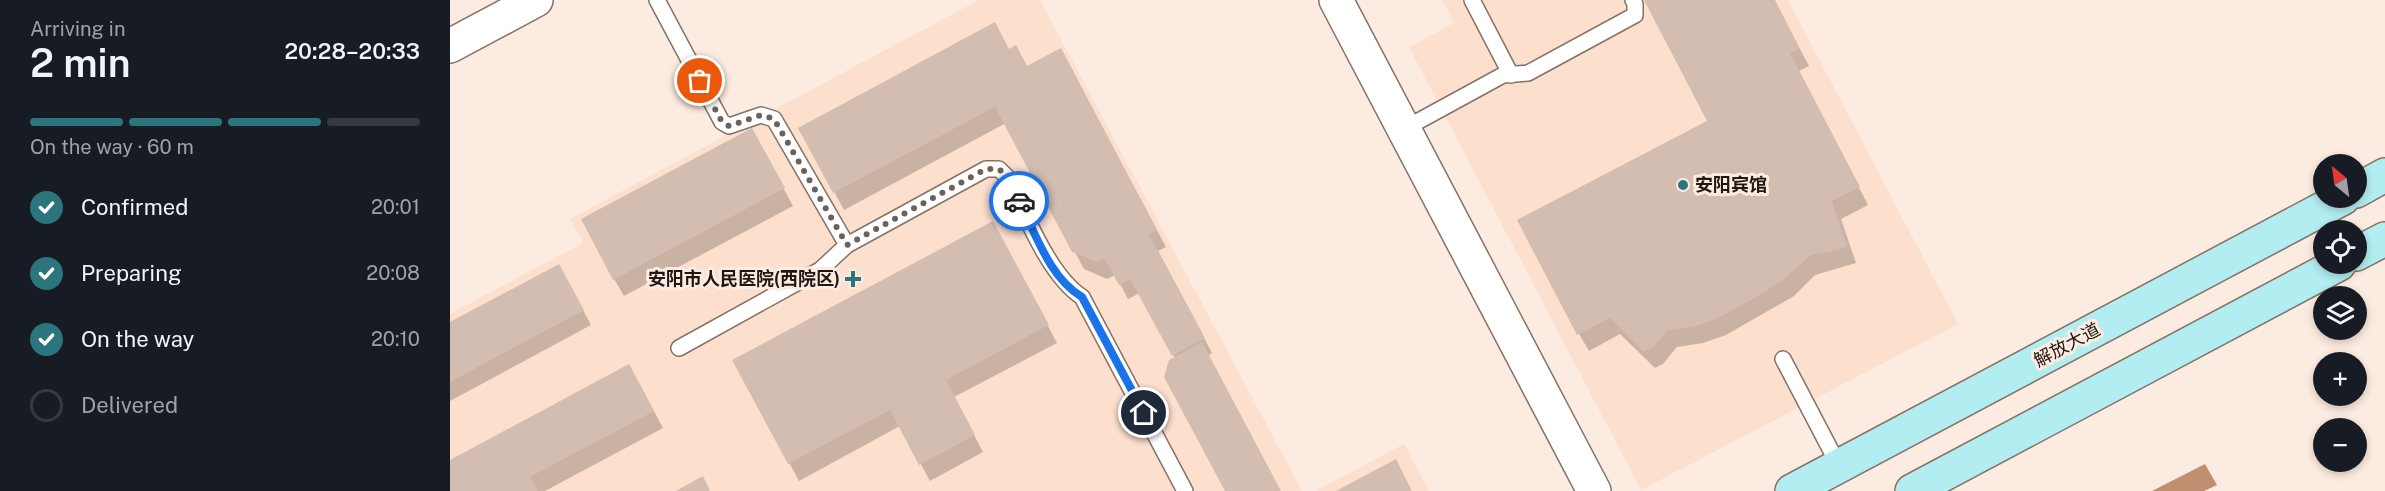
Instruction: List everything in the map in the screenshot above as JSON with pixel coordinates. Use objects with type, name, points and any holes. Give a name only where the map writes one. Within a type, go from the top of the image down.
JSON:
[{"type":"main road","points":[[2367,185],[2385,175]]},
{"type":"main road","name":"解放大道","points":[[1792,491],[2324,208]]},
{"type":"main road","points":[[2367,248],[2385,239]]},
{"type":"main road","points":[[1912,491],[2320,274]]},
{"type":"street","points":[[450,46],[536,0]]},
{"type":"street","points":[[1336,0],[1594,491]]},
{"type":"lane","points":[[657,0],[722,122],[729,126],[761,115],[774,119],[847,245]]},
{"type":"lane","points":[[1472,0],[1511,75]]},
{"type":"lane","points":[[1404,129],[1503,75],[1528,73],[1635,15],[1633,0]]},
{"type":"lane","points":[[679,348],[820,270],[847,245],[986,169],[999,169],[1007,177],[1056,273],[1070,289],[1082,297],[1185,491]]},
{"type":"lane","points":[[1783,359],[1839,466]]},
{"type":"shaded area","name":"安阳市人民医院(西院区)","points":[[979,0],[1040,0],[1302,491],[450,491],[450,314],[583,243],[570,219]]},
{"type":"shaded area","name":"安阳宾馆","points":[[1442,0],[1788,0],[1958,324],[1641,490],[1409,47],[1454,23]]},
{"type":"shaded area","points":[[1404,444],[1429,491],[1316,491]]},
{"type":"shaded area","points":[[2205,464],[2217,485],[2204,491],[2152,491]]},
{"type":"building","points":[[1644,0],[1775,0],[1800,49],[1790,53],[1860,187],[1832,201],[1847,246],[1839,250],[1811,255],[1785,278],[1762,294],[1716,319],[1693,327],[1667,330],[1654,347],[1644,352],[1610,318],[1577,335],[1517,220],[1707,121]]},
{"type":"building","points":[[995,22],[1009,49],[1016,45],[1027,66],[1061,48],[1157,230],[1149,234],[1205,338],[1172,356],[1130,279],[1119,285],[1104,258],[1097,262],[1072,252],[995,107],[833,193],[798,128]]},
{"type":"building","points":[[752,128],[785,188],[613,280],[581,219]]},
{"type":"building","points":[[993,221],[1049,325],[946,380],[975,435],[919,465],[890,410],[788,464],[732,360]]},
{"type":"building","points":[[559,264],[584,310],[450,382],[450,322]]},
{"type":"building","points":[[1202,342],[1281,491],[1225,491],[1164,377],[1169,360]]},
{"type":"building","points":[[629,364],[654,411],[530,477],[538,491],[450,491],[450,460]]},
{"type":"building","points":[[1396,459],[1412,491],[1336,491]]},
{"type":"building","points":[[703,476],[710,491],[676,491]]},
{"type":"way so far","points":[[700,81],[722,122],[729,126],[761,115],[774,119],[847,245],[986,169],[999,169],[1007,177],[1019,201]]},
{"type":"place","name":"安阳宾馆","points":[[1683,185]]},
{"type":"place","name":"安阳市人民医院(西院区)","points":[[853,279]]},
{"type":"route","points":[[1019,201],[1056,273],[1070,289],[1082,297],[1144,413]]}]
